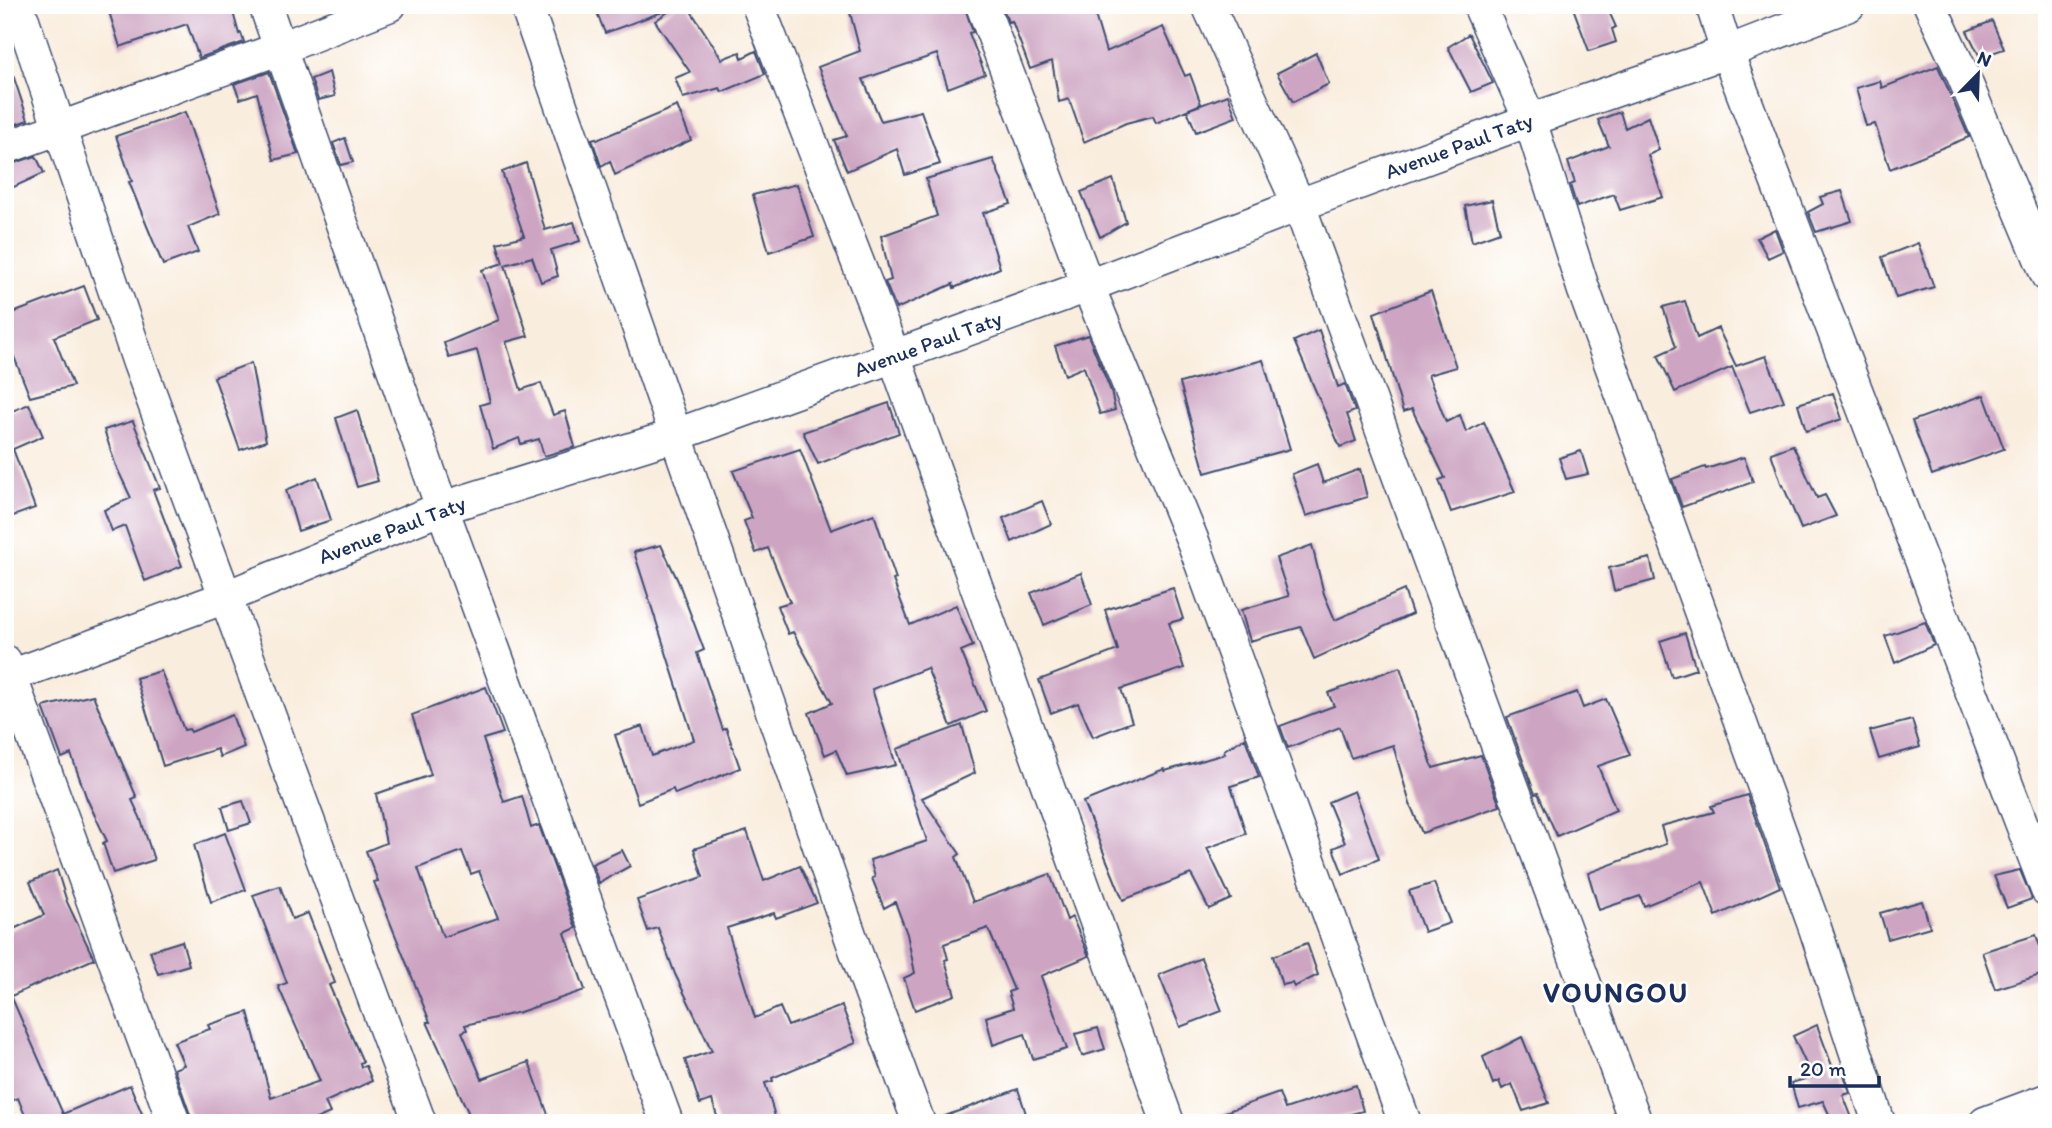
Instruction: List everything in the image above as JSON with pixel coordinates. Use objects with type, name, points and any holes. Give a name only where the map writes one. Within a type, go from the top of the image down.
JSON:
[{"type":"street","points":[[265,5],[442,508],[667,1123]]},
{"type":"street","points":[[5,148],[59,126],[281,48],[390,5]]},
{"type":"street","points":[[526,5],[857,955],[919,1123]]},
{"type":"street","points":[[758,5],[894,356],[1168,1123]]},
{"type":"street","points":[[982,5],[1088,286],[1194,544],[1405,1123]]},
{"type":"street","points":[[1208,5],[1299,205],[1636,1123]]},
{"type":"street","points":[[1479,5],[1530,120],[1583,288],[1815,928],[1879,1123]]},
{"type":"street","points":[[1712,5],[1727,51],[2047,890]]},
{"type":"street","name":"Avenue Paul Taty","points":[[7,671],[226,597],[442,508],[676,435],[1849,5]]},
{"type":"street","points":[[1930,5],[1962,73],[2047,275]]},
{"type":"street","points":[[23,20],[139,363],[420,1123]]},
{"type":"street","points":[[7,671],[174,1123]]},
{"type":"street","points":[[1985,1123],[2047,1100]]},
{"type":"building","points":[[107,5],[231,5],[244,42],[199,58],[187,24],[120,47]]},
{"type":"building","points":[[594,5],[673,5],[673,8],[605,33]]},
{"type":"building","points":[[678,5],[687,5],[722,59],[740,52],[742,58],[756,51],[765,74],[722,92],[720,88],[683,98],[675,78],[690,72],[655,21]]},
{"type":"building","points":[[848,5],[964,5],[973,32],[969,33],[985,74],[948,88],[937,54],[863,79],[881,121],[921,111],[940,164],[905,175],[897,149],[847,171],[834,140],[847,136],[818,67],[860,51]]},
{"type":"building","points":[[1002,5],[1092,5],[1106,52],[1163,27],[1185,76],[1190,74],[1201,104],[1156,123],[1153,116],[1126,123],[1084,142],[1069,99],[1059,102],[1052,61],[1030,69],[1012,21],[1008,22]]},
{"type":"building","points":[[1572,5],[1606,5],[1616,27],[1612,29],[1616,42],[1589,51]]},
{"type":"building","points":[[1992,21],[2004,49],[1980,57],[1967,31]]},
{"type":"building","points":[[1469,34],[1493,83],[1471,92],[1448,47]]},
{"type":"building","points":[[1316,53],[1329,84],[1293,102],[1277,73]]},
{"type":"building","points":[[10,66],[28,120],[5,128],[5,67]]},
{"type":"building","points":[[1938,66],[1969,137],[1890,169],[1875,124],[1866,126],[1856,88],[1880,81],[1882,88]]},
{"type":"building","points":[[269,72],[298,154],[274,160],[257,93],[240,99],[234,84]]},
{"type":"building","points":[[329,72],[335,96],[318,100],[311,79]]},
{"type":"building","points":[[1228,95],[1236,117],[1196,132],[1187,110]]},
{"type":"building","points":[[677,106],[691,140],[615,175],[610,161],[601,166],[592,139],[597,140]]},
{"type":"building","points":[[185,112],[220,214],[188,227],[198,252],[163,265],[129,182],[132,181],[116,136]]},
{"type":"building","points":[[1620,112],[1625,128],[1648,117],[1659,150],[1648,155],[1663,197],[1620,210],[1614,194],[1577,207],[1570,185],[1575,183],[1568,162],[1609,146],[1598,120]]},
{"type":"building","points":[[345,138],[353,162],[341,165],[333,143]]},
{"type":"building","points":[[36,156],[44,173],[5,191],[5,166]]},
{"type":"building","points":[[993,159],[1011,204],[983,213],[1000,268],[954,288],[953,284],[896,309],[885,282],[891,280],[881,236],[937,216],[926,179]]},
{"type":"building","points":[[526,163],[545,230],[574,222],[580,241],[551,250],[558,276],[541,282],[532,257],[505,265],[528,336],[506,342],[521,390],[541,383],[553,415],[565,411],[575,447],[544,456],[539,439],[521,444],[519,438],[493,449],[480,405],[490,402],[477,350],[449,358],[444,343],[499,320],[482,270],[503,263],[497,243],[524,236],[502,172]]},
{"type":"building","points":[[1113,179],[1126,222],[1100,237],[1081,192]]},
{"type":"building","points":[[797,184],[814,237],[769,252],[753,195]]},
{"type":"building","points":[[1842,191],[1852,221],[1816,232],[1808,212],[1823,204],[1820,197]]},
{"type":"building","points":[[1492,200],[1500,232],[1472,242],[1465,206]]},
{"type":"building","points":[[1775,229],[1783,251],[1768,258],[1757,238]]},
{"type":"building","points":[[1918,243],[1934,287],[1896,298],[1882,257]]},
{"type":"building","points":[[84,286],[97,320],[54,337],[73,386],[30,397],[11,349],[5,351],[5,316]]},
{"type":"building","points":[[1431,291],[1456,367],[1428,375],[1446,422],[1460,415],[1466,432],[1484,422],[1515,492],[1451,512],[1439,480],[1445,478],[1412,409],[1403,412],[1374,313]]},
{"type":"building","points":[[1685,301],[1697,338],[1718,328],[1736,366],[1766,356],[1784,401],[1750,412],[1732,367],[1675,392],[1658,355],[1676,347],[1663,307]]},
{"type":"building","points":[[1319,330],[1338,387],[1345,384],[1355,411],[1347,414],[1356,441],[1340,447],[1294,341]]},
{"type":"building","points":[[1088,335],[1111,391],[1115,410],[1100,414],[1084,367],[1065,375],[1055,346]]},
{"type":"building","points":[[1263,360],[1290,449],[1205,473],[1180,383]]},
{"type":"building","points":[[251,363],[266,441],[240,450],[214,377]]},
{"type":"building","points":[[1833,393],[1842,419],[1806,431],[1798,404]]},
{"type":"building","points":[[1984,395],[2004,449],[1932,475],[1912,421]]},
{"type":"building","points":[[889,403],[899,433],[818,464],[803,432]]},
{"type":"building","points":[[29,404],[43,436],[13,449],[35,508],[5,519],[5,414]]},
{"type":"building","points":[[357,410],[378,481],[357,487],[336,418]]},
{"type":"building","points":[[133,421],[160,488],[153,490],[182,566],[145,581],[125,526],[112,531],[104,510],[131,498],[116,466],[104,430]]},
{"type":"building","points":[[1793,445],[1817,498],[1825,495],[1836,516],[1801,529],[1771,453]]},
{"type":"building","points":[[800,449],[831,530],[874,514],[896,579],[893,580],[910,625],[956,605],[973,646],[961,651],[986,711],[951,726],[927,668],[872,689],[896,765],[847,776],[836,750],[825,755],[809,713],[832,703],[793,632],[788,634],[777,606],[790,602],[768,548],[756,553],[744,521],[752,518],[733,471]]},
{"type":"building","points":[[1581,451],[1588,474],[1566,479],[1559,458]]},
{"type":"building","points":[[1744,457],[1753,482],[1682,507],[1672,479]]},
{"type":"building","points":[[1317,464],[1323,483],[1360,469],[1367,497],[1306,516],[1292,474]]},
{"type":"building","points":[[317,477],[331,520],[298,531],[286,490]]},
{"type":"building","points":[[1042,501],[1051,524],[1012,542],[1003,518]]},
{"type":"building","points":[[661,545],[704,650],[697,653],[723,730],[726,728],[740,768],[675,794],[673,789],[638,803],[615,735],[643,726],[652,756],[694,740],[634,552]]},
{"type":"building","points":[[1312,545],[1324,594],[1335,620],[1404,590],[1412,614],[1314,659],[1301,627],[1250,641],[1241,610],[1289,596],[1276,558]]},
{"type":"building","points":[[1650,558],[1655,580],[1614,591],[1609,568]]},
{"type":"building","points":[[1081,573],[1092,605],[1044,625],[1031,593]]},
{"type":"building","points":[[1173,588],[1183,619],[1169,623],[1184,668],[1121,689],[1132,722],[1093,737],[1078,703],[1051,713],[1039,680],[1118,650],[1105,610]]},
{"type":"building","points":[[1925,622],[1934,645],[1895,663],[1885,636]]},
{"type":"building","points":[[1685,633],[1696,669],[1672,677],[1660,641]]},
{"type":"building","points":[[1400,667],[1433,768],[1481,755],[1500,806],[1422,833],[1410,804],[1393,745],[1351,758],[1340,727],[1288,748],[1280,726],[1334,706],[1328,693]]},
{"type":"building","points":[[161,671],[184,730],[189,729],[191,732],[232,715],[244,747],[220,757],[217,749],[163,766],[136,678]]},
{"type":"building","points":[[486,687],[503,733],[483,739],[504,802],[522,796],[531,828],[539,825],[576,928],[565,933],[585,990],[520,1012],[465,1025],[467,1030],[462,1032],[482,1079],[529,1062],[551,1123],[473,1123],[427,1022],[430,1022],[374,882],[378,881],[366,851],[386,843],[376,794],[431,775],[412,715]],"holes":[[[462,851],[471,874],[479,871],[498,918],[443,937],[418,868]]]},
{"type":"building","points":[[1577,692],[1583,708],[1606,699],[1630,755],[1598,766],[1616,810],[1557,836],[1538,793],[1535,794],[1507,717]]},
{"type":"building","points":[[93,695],[137,798],[132,800],[154,860],[113,873],[103,843],[107,841],[87,799],[71,754],[62,758],[43,707]]},
{"type":"building","points":[[1912,720],[1920,747],[1879,759],[1870,731]]},
{"type":"building","points":[[962,725],[975,773],[922,798],[960,854],[956,857],[973,902],[1050,874],[1067,920],[1072,917],[1089,956],[1041,976],[1067,1049],[1033,1059],[1025,1034],[993,1045],[986,1017],[1013,1008],[1008,992],[1014,990],[988,928],[944,944],[948,959],[945,960],[955,995],[915,1010],[904,978],[915,973],[907,934],[895,902],[884,908],[872,878],[875,877],[870,860],[927,841],[897,749]]},
{"type":"building","points":[[1245,738],[1259,777],[1231,786],[1246,834],[1207,848],[1231,899],[1209,909],[1191,874],[1123,900],[1083,802],[1164,769],[1165,771],[1225,754],[1224,750]]},
{"type":"building","points":[[1354,791],[1379,859],[1343,874],[1333,848],[1345,843],[1328,802]]},
{"type":"building","points":[[1747,795],[1780,887],[1716,916],[1703,882],[1644,906],[1640,896],[1599,910],[1588,873],[1666,844],[1661,826],[1714,812],[1711,806]]},
{"type":"building","points":[[243,801],[251,823],[229,830],[222,807]]},
{"type":"building","points":[[747,831],[764,881],[800,866],[817,903],[776,918],[774,913],[727,928],[755,1018],[780,1007],[788,1026],[842,1006],[856,1043],[765,1083],[777,1123],[719,1123],[712,1100],[700,1104],[685,1060],[712,1051],[675,974],[658,928],[648,931],[637,900],[703,877],[694,849]]},
{"type":"building","points":[[225,833],[246,890],[211,902],[194,845]]},
{"type":"building","points":[[622,850],[630,866],[599,883],[592,864]]},
{"type":"building","points":[[57,870],[67,902],[94,959],[11,996],[63,1114],[130,1085],[146,1123],[28,1123],[18,1098],[5,1104],[5,933],[44,915],[30,882]]},
{"type":"building","points":[[2020,870],[2032,899],[2007,908],[1994,876]]},
{"type":"building","points":[[1434,883],[1450,923],[1424,932],[1409,891]]},
{"type":"building","points":[[280,886],[292,919],[308,913],[335,983],[329,985],[363,1062],[360,1063],[361,1067],[366,1066],[372,1081],[325,1102],[330,1113],[307,1123],[193,1123],[174,1069],[184,1065],[174,1042],[210,1029],[208,1025],[248,1012],[271,1098],[320,1081],[278,986],[287,983],[253,895]]},
{"type":"building","points":[[1922,901],[1930,927],[1888,939],[1880,913]]},
{"type":"building","points":[[2036,935],[2047,973],[1995,989],[1982,952]]},
{"type":"building","points":[[182,941],[189,965],[158,974],[150,951]]},
{"type":"building","points":[[1307,943],[1318,975],[1294,987],[1292,983],[1282,985],[1273,956]]},
{"type":"building","points":[[1201,958],[1222,1011],[1180,1027],[1159,975]]},
{"type":"building","points":[[1817,1025],[1834,1071],[1842,1069],[1850,1093],[1843,1095],[1854,1123],[1833,1123],[1823,1101],[1798,1108],[1791,1083],[1812,1077],[1793,1036]]},
{"type":"building","points":[[1098,1028],[1105,1049],[1082,1056],[1075,1034]]},
{"type":"building","points":[[1522,1037],[1549,1103],[1523,1111],[1512,1084],[1502,1089],[1499,1081],[1493,1084],[1483,1057]]},
{"type":"building","points":[[1356,1085],[1363,1111],[1316,1123],[1205,1123],[1205,1119],[1279,1093],[1285,1109]]},
{"type":"building","points":[[1018,1089],[1029,1123],[937,1123],[937,1119]]},
{"type":"district","name":"VOUNGOU","points":[[1616,992]]}]
